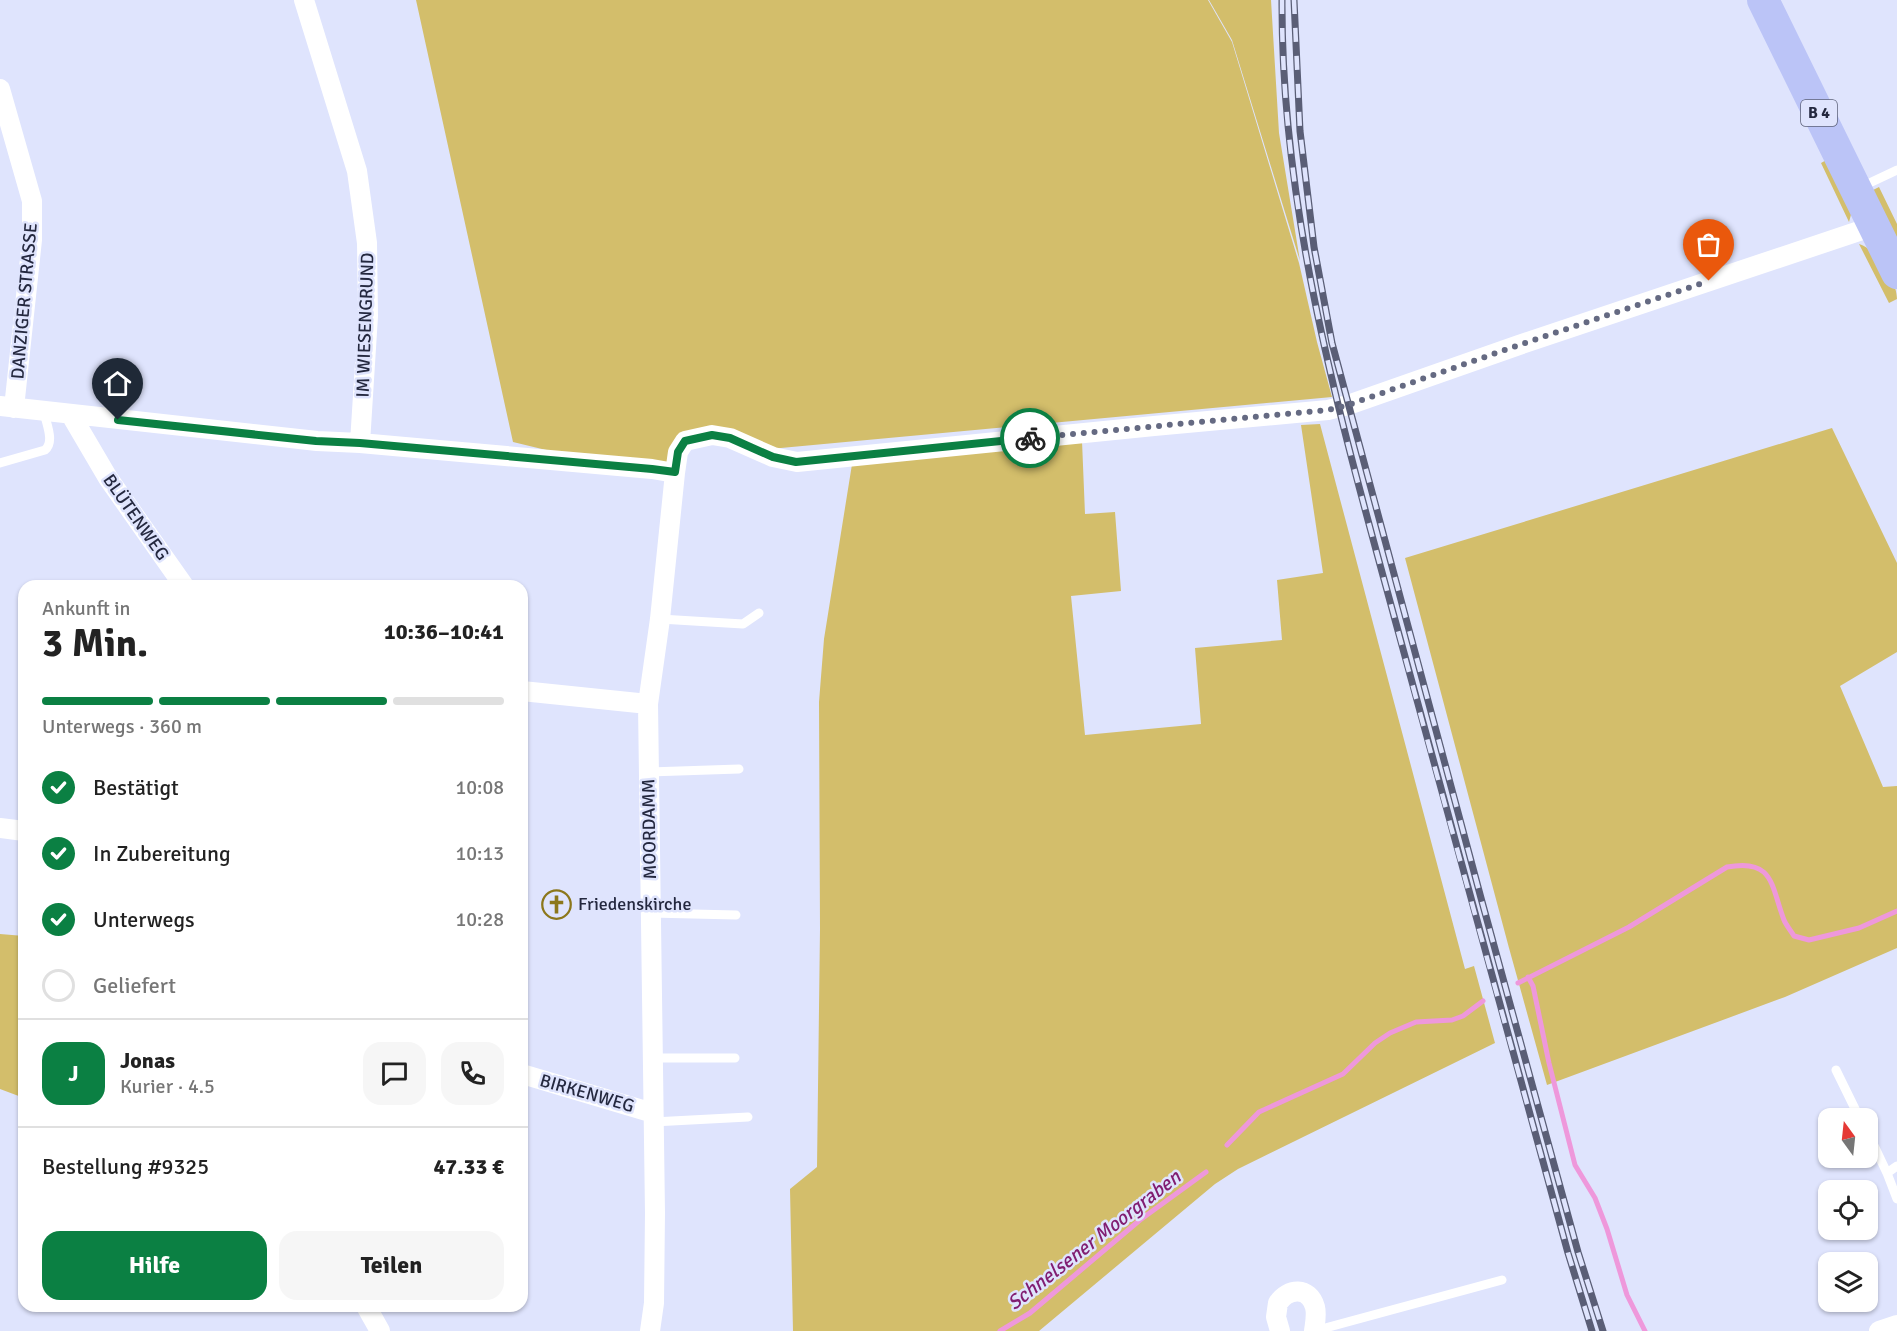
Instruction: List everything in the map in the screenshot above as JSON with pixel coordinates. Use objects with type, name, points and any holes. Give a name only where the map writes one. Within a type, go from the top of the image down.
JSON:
[{"type":"main road","name":"B 4","points":[[1762,0],[1897,273]]},
{"type":"street","name":"IM WIESENGRUND","points":[[304,0],[357,171],[367,243],[368,316],[360,443]]},
{"type":"street","name":"DANZIGER STRASSE","points":[[0,90],[32,201],[32,240],[7,407]]},
{"type":"street","name":"MOORDAMM","points":[[650,1331],[654,1303],[655,1213],[648,704],[660,619],[675,472],[678,452],[685,441],[712,435],[730,438],[773,457],[796,462],[1328,410],[1874,226]]},
{"type":"street","points":[[7,407],[316,441],[675,472]]},
{"type":"street","name":"BLÜTENWEG","points":[[71,415],[108,478],[180,580]]},
{"type":"street","points":[[528,693],[648,704]]},
{"type":"street","points":[[0,828],[18,830]]},
{"type":"street","name":"BIRKENWEG","points":[[528,1076],[653,1117]]},
{"type":"street","points":[[1280,1331],[1276,1317],[1278,1303],[1282,1297],[1296,1290],[1304,1292],[1315,1305],[1314,1331]]},
{"type":"street","points":[[369,1312],[380,1331]]},
{"type":"street","points":[[1879,1331],[1897,1325]]},
{"type":"lane","points":[[1856,189],[1897,170]]},
{"type":"lane","points":[[0,463],[49,447],[51,442],[44,412]]},
{"type":"lane","points":[[660,619],[743,624],[759,613]]},
{"type":"lane","points":[[649,772],[739,769]]},
{"type":"lane","points":[[650,913],[736,915]]},
{"type":"lane","points":[[652,1058],[735,1058]]},
{"type":"lane","points":[[1836,1070],[1855,1108]]},
{"type":"lane","points":[[653,1117],[748,1117]]},
{"type":"lane","points":[[1878,1155],[1897,1199]]},
{"type":"lane","points":[[1887,1173],[1897,1166]]},
{"type":"lane","points":[[1314,1331],[1502,1280]]},
{"type":"shaded area","points":[[416,0],[1208,0],[1232,42],[1299,263],[1332,397],[770,449],[708,432],[662,478],[513,442]]},
{"type":"shaded area","points":[[1209,0],[1271,0],[1279,133],[1300,261],[1232,40]]},
{"type":"shaded area","points":[[1830,158],[1852,211],[1849,222],[1821,163]]},
{"type":"shaded area","points":[[1879,187],[1897,224],[1897,254],[1867,193]]},
{"type":"shaded area","points":[[1859,244],[1873,252],[1885,267],[1894,284],[1897,299],[1889,303]]},
{"type":"shaded area","points":[[1320,424],[1465,969],[1474,966],[1495,1043],[1238,1169],[1215,1184],[1039,1331],[793,1331],[790,1189],[817,1167],[820,929],[819,702],[824,639],[853,458],[1082,441],[1085,514],[1115,512],[1121,591],[1071,596],[1085,735],[1201,724],[1195,648],[1282,640],[1277,580],[1323,573],[1301,425]]},
{"type":"shaded area","points":[[1832,428],[1897,563],[1897,652],[1840,686],[1883,787],[1897,786],[1897,948],[1785,997],[1547,1085],[1405,558]]},
{"type":"shaded area","points":[[0,934],[18,936],[18,1096],[0,1089]]},
{"type":"waterway","points":[[1518,983],[1629,927],[1727,867],[1742,865],[1762,871],[1773,886],[1784,920],[1794,936],[1809,940],[1859,928],[1897,911]]},
{"type":"waterway","points":[[1528,977],[1533,986],[1549,1063],[1575,1165],[1595,1198],[1627,1295],[1645,1331]]},
{"type":"waterway","name":"Schnelsener Moorgraben","points":[[1227,1145],[1259,1112],[1343,1074],[1375,1043],[1390,1033],[1416,1022],[1452,1020],[1463,1016],[1483,1001]]},
{"type":"waterway","name":"Schnelsener Moorgraben","points":[[1000,1331],[1030,1313],[1140,1220],[1206,1172]]},
{"type":"railway","points":[[1282,0],[1284,79],[1291,157],[1302,235],[1334,388],[1459,855],[1568,1253],[1592,1331]]},
{"type":"railway","points":[[1294,0],[1300,131],[1314,247],[1332,343],[1578,1252],[1603,1331]]},
{"type":"way so far","points":[[1030,438],[1328,410],[1709,281]]},
{"type":"place","name":"Friedenskirche","points":[[557,904]]},
{"type":"route","points":[[118,420],[316,441],[675,472],[678,452],[685,441],[712,435],[730,438],[773,457],[796,462],[1030,438]]}]
